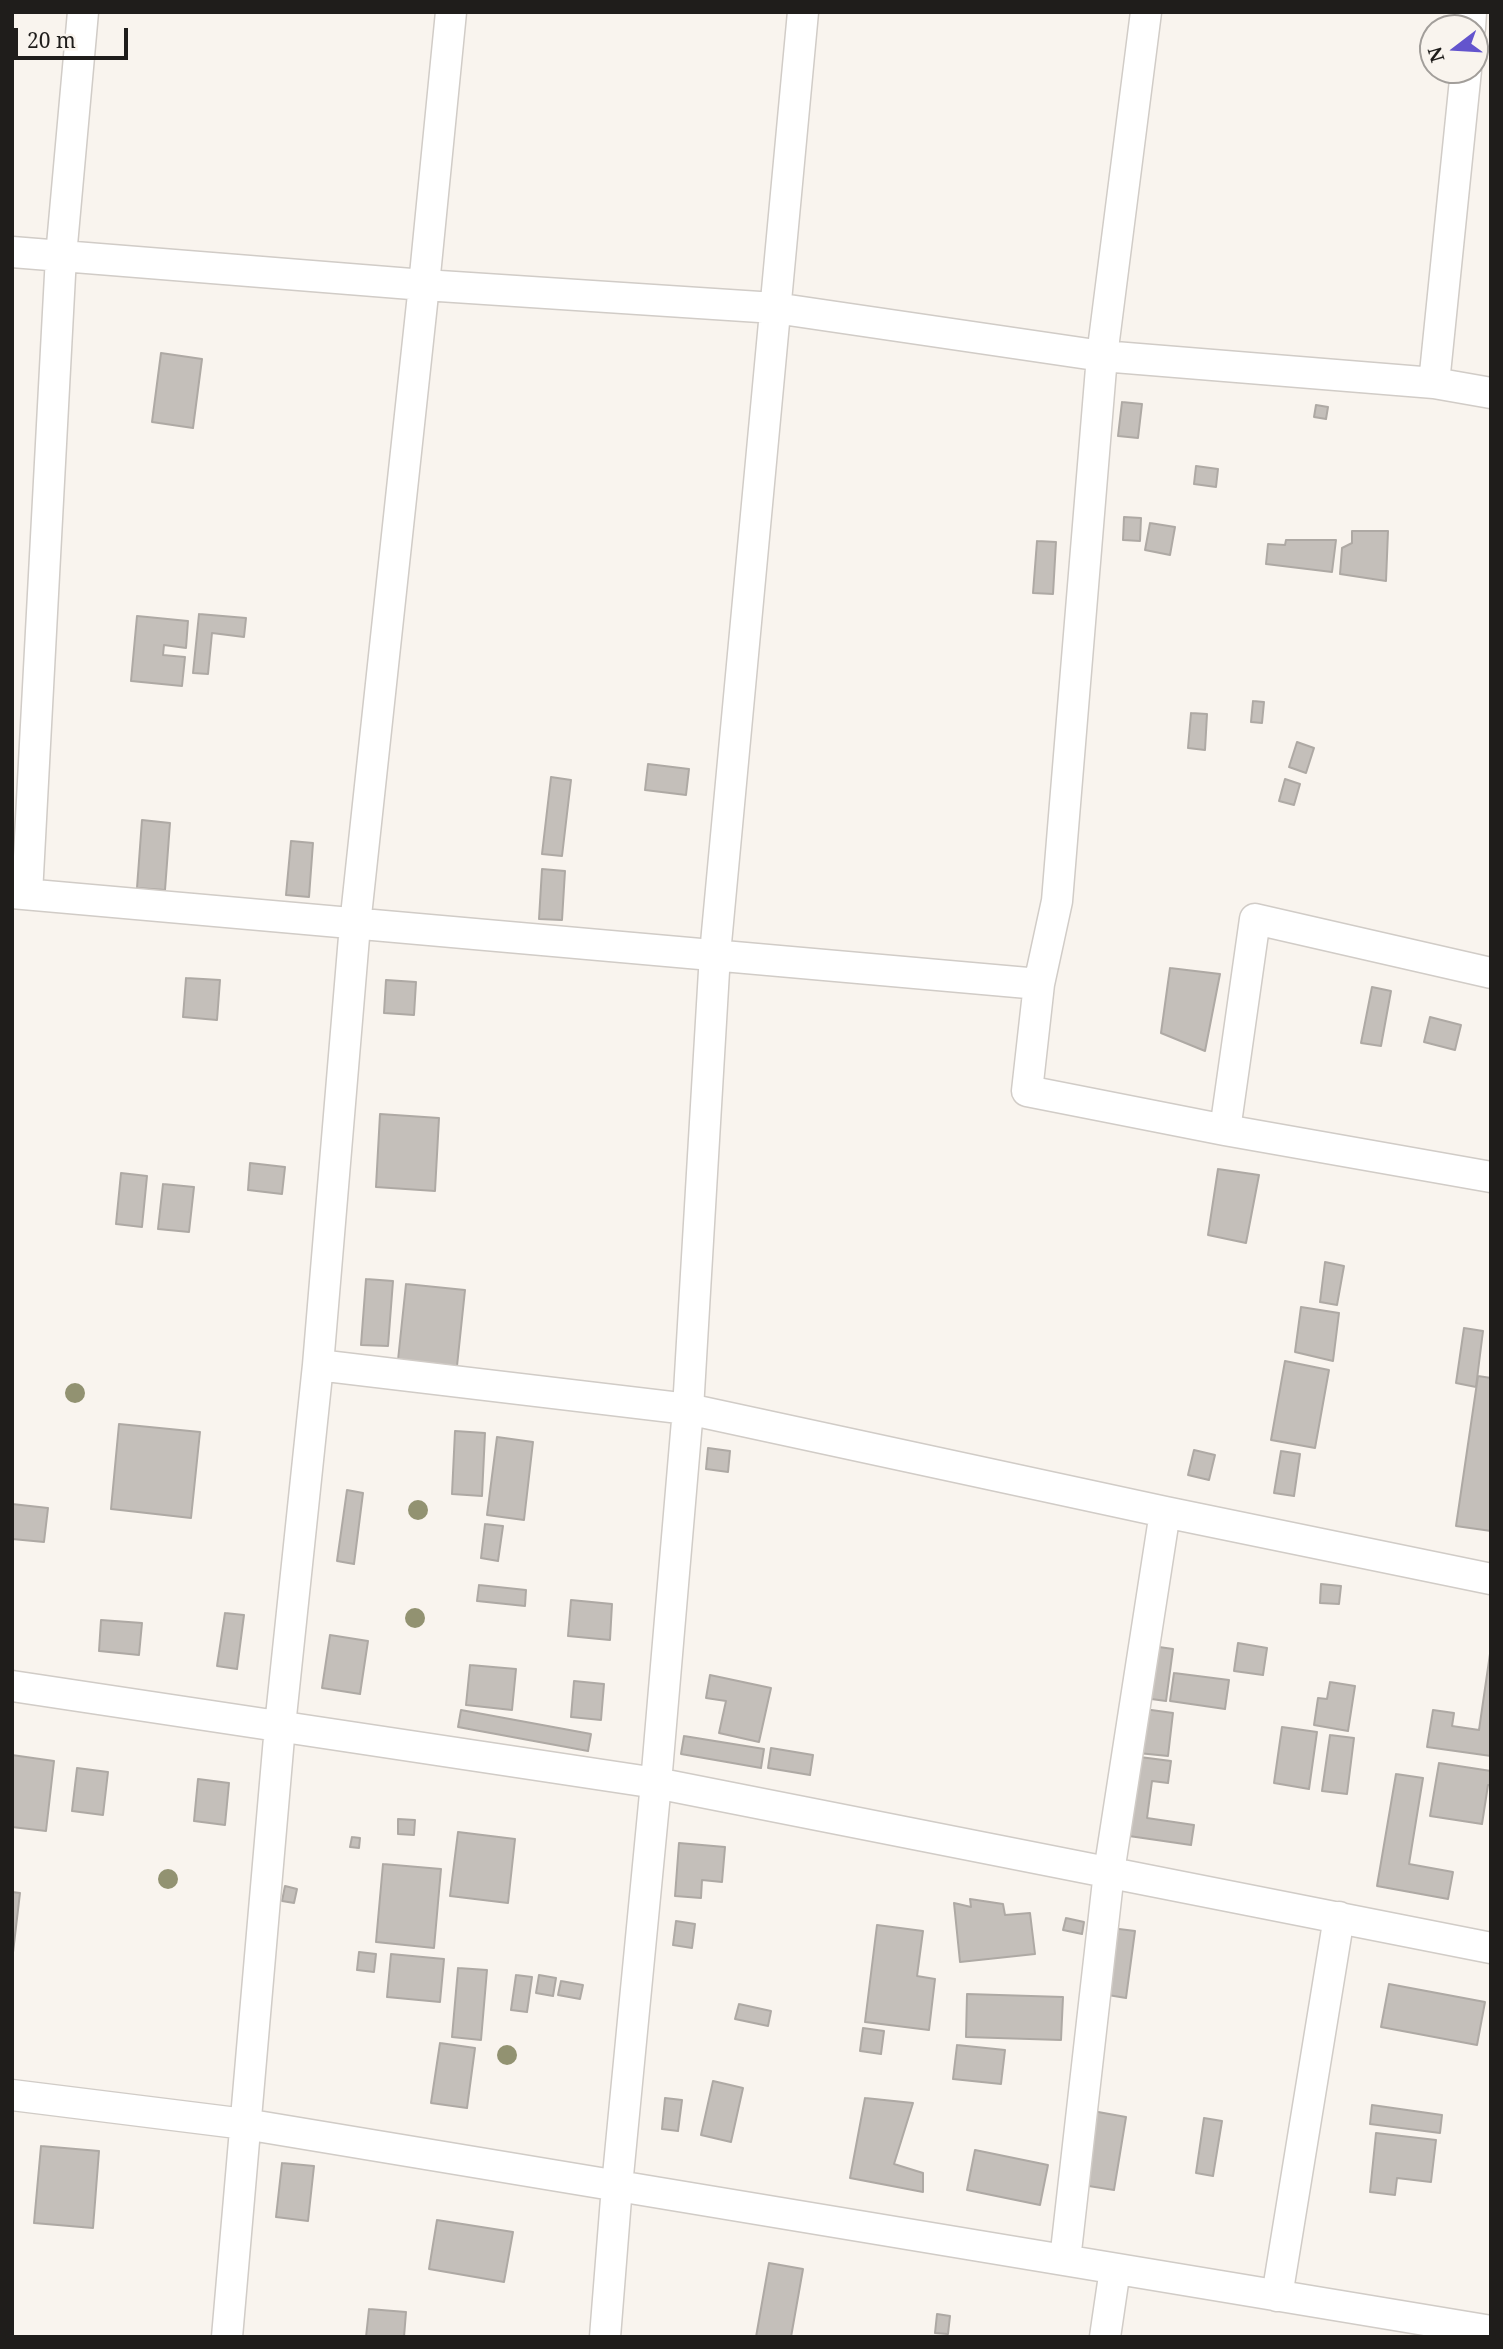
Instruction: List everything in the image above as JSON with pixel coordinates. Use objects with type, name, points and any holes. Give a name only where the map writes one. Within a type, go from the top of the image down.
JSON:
[{"type":"street","points":[[83,12],[61,256],[19,894],[1039,984]]},
{"type":"street","points":[[227,2337],[280,1726],[318,1365],[355,925],[451,12]]},
{"type":"street","points":[[605,2337],[688,1409],[715,954],[803,12]]},
{"type":"street","points":[[1146,12],[1102,356],[1057,901],[1039,984],[1027,1091],[1225,1130],[1491,1177]]},
{"type":"street","points":[[1434,383],[1465,84]]},
{"type":"street","points":[[12,252],[424,285],[775,308],[1102,356],[1434,383],[1491,393]]},
{"type":"street","points":[[1225,1130],[1255,919],[1491,974]]},
{"type":"street","points":[[318,1365],[688,1409],[1491,1579]]},
{"type":"street","points":[[1065,2260],[1109,1872],[1165,1512]]},
{"type":"street","points":[[12,1686],[656,1783],[1491,1948]]},
{"type":"street","points":[[1277,2295],[1339,1917]]},
{"type":"street","points":[[12,2095],[245,2124],[1491,2331]]},
{"type":"street","points":[[1105,2337],[1115,2269]]},
{"type":"building","points":[[161,353],[202,359],[193,428],[152,422]]},
{"type":"building","points":[[1122,402],[1142,404],[1138,438],[1118,436]]},
{"type":"building","points":[[1316,405],[1328,407],[1326,419],[1314,417]]},
{"type":"building","points":[[1196,466],[1218,469],[1216,487],[1194,484]]},
{"type":"building","points":[[1124,517],[1141,518],[1140,541],[1123,540]]},
{"type":"building","points":[[1150,523],[1175,527],[1170,555],[1145,550]]},
{"type":"building","points":[[1352,531],[1388,531],[1386,581],[1340,574],[1342,548],[1352,543]]},
{"type":"building","points":[[1286,540],[1336,540],[1332,572],[1266,564],[1268,544],[1285,545]]},
{"type":"building","points":[[1037,541],[1056,542],[1053,594],[1033,593]]},
{"type":"building","points":[[199,614],[246,618],[244,637],[212,633],[208,674],[193,673]]},
{"type":"building","points":[[137,616],[188,621],[186,648],[164,645],[163,655],[185,657],[182,686],[131,681]]},
{"type":"building","points":[[1253,701],[1264,702],[1262,723],[1251,722]]},
{"type":"building","points":[[1191,713],[1207,714],[1205,750],[1188,748]]},
{"type":"building","points":[[1297,742],[1314,748],[1306,773],[1289,767]]},
{"type":"building","points":[[648,764],[689,769],[686,795],[645,790]]},
{"type":"building","points":[[551,777],[571,780],[562,856],[542,854]]},
{"type":"building","points":[[1285,779],[1300,784],[1294,805],[1279,801]]},
{"type":"building","points":[[142,820],[170,823],[165,890],[137,888]]},
{"type":"building","points":[[291,841],[313,843],[309,897],[286,895]]},
{"type":"building","points":[[542,869],[565,871],[562,920],[539,919]]},
{"type":"building","points":[[1170,968],[1220,974],[1205,1051],[1161,1033]]},
{"type":"building","points":[[186,978],[220,980],[217,1020],[183,1017]]},
{"type":"building","points":[[386,980],[416,982],[414,1015],[384,1013]]},
{"type":"building","points":[[1372,987],[1391,991],[1381,1046],[1361,1043]]},
{"type":"building","points":[[1430,1017],[1461,1025],[1455,1050],[1424,1042]]},
{"type":"building","points":[[380,1114],[439,1118],[435,1191],[376,1187]]},
{"type":"building","points":[[250,1163],[285,1167],[282,1194],[248,1190]]},
{"type":"building","points":[[1218,1169],[1259,1175],[1246,1243],[1208,1235]]},
{"type":"building","points":[[121,1173],[147,1176],[142,1227],[116,1224]]},
{"type":"building","points":[[163,1184],[194,1187],[189,1232],[158,1229]]},
{"type":"building","points":[[1325,1262],[1344,1266],[1337,1305],[1320,1302]]},
{"type":"building","points":[[366,1279],[393,1281],[388,1346],[361,1345]]},
{"type":"building","points":[[406,1284],[465,1290],[457,1366],[398,1360]]},
{"type":"building","points":[[1301,1307],[1339,1313],[1333,1361],[1295,1352]]},
{"type":"building","points":[[1464,1328],[1483,1331],[1476,1387],[1456,1383]]},
{"type":"building","points":[[1285,1361],[1329,1370],[1315,1448],[1271,1440]]},
{"type":"building","points":[[1478,1376],[1491,1378],[1491,1531],[1456,1526]]},
{"type":"building","points":[[119,1424],[200,1432],[191,1518],[111,1509]]},
{"type":"building","points":[[455,1431],[485,1433],[482,1496],[452,1494]]},
{"type":"building","points":[[497,1437],[533,1442],[524,1520],[487,1515]]},
{"type":"building","points":[[708,1448],[730,1451],[728,1472],[706,1469]]},
{"type":"building","points":[[1194,1450],[1215,1455],[1209,1480],[1188,1475]]},
{"type":"building","points":[[1281,1451],[1300,1454],[1294,1496],[1274,1493]]},
{"type":"building","points":[[347,1490],[363,1493],[354,1564],[337,1561]]},
{"type":"building","points":[[12,1504],[48,1508],[44,1542],[12,1539]]},
{"type":"building","points":[[485,1524],[503,1526],[498,1561],[481,1558]]},
{"type":"building","points":[[1321,1584],[1341,1586],[1339,1604],[1320,1603]]},
{"type":"building","points":[[479,1585],[526,1590],[525,1606],[477,1601]]},
{"type":"building","points":[[571,1600],[612,1604],[610,1640],[568,1636]]},
{"type":"building","points":[[225,1613],[244,1615],[237,1669],[217,1666]]},
{"type":"building","points":[[101,1620],[142,1623],[139,1655],[99,1651]]},
{"type":"building","points":[[330,1635],[368,1641],[360,1694],[322,1688]]},
{"type":"building","points":[[1238,1643],[1267,1648],[1263,1675],[1234,1671]]},
{"type":"building","points":[[1152,1646],[1173,1649],[1166,1701],[1144,1698]]},
{"type":"building","points":[[1491,1647],[1491,1756],[1427,1747],[1433,1710],[1454,1713],[1452,1726],[1479,1730]]},
{"type":"building","points":[[470,1665],[516,1669],[512,1710],[466,1705]]},
{"type":"building","points":[[1174,1673],[1229,1680],[1225,1709],[1170,1701]]},
{"type":"building","points":[[710,1675],[771,1688],[759,1742],[719,1733],[726,1701],[706,1698]]},
{"type":"building","points":[[574,1681],[604,1684],[601,1720],[571,1717]]},
{"type":"building","points":[[1330,1682],[1355,1686],[1348,1731],[1314,1725],[1318,1698],[1327,1699]]},
{"type":"building","points":[[1144,1709],[1173,1713],[1168,1756],[1138,1753]]},
{"type":"building","points":[[461,1710],[591,1734],[588,1751],[458,1727]]},
{"type":"building","points":[[1282,1727],[1317,1732],[1309,1789],[1274,1783]]},
{"type":"building","points":[[1330,1735],[1354,1738],[1347,1794],[1322,1791]]},
{"type":"building","points":[[684,1736],[764,1749],[761,1768],[681,1754]]},
{"type":"building","points":[[771,1748],[813,1755],[810,1775],[768,1768]]},
{"type":"building","points":[[12,1755],[54,1761],[46,1831],[12,1827]]},
{"type":"building","points":[[1140,1757],[1171,1761],[1168,1783],[1152,1781],[1147,1818],[1194,1825],[1191,1845],[1129,1836]]},
{"type":"building","points":[[1439,1763],[1491,1771],[1491,1785],[1488,1785],[1482,1824],[1430,1816]]},
{"type":"building","points":[[77,1768],[108,1772],[103,1815],[72,1811]]},
{"type":"building","points":[[1396,1774],[1423,1778],[1409,1864],[1453,1872],[1448,1899],[1377,1886]]},
{"type":"building","points":[[198,1779],[229,1783],[225,1825],[194,1821]]},
{"type":"building","points":[[398,1819],[415,1820],[414,1835],[398,1834]]},
{"type":"building","points":[[458,1832],[515,1839],[508,1903],[450,1896]]},
{"type":"building","points":[[352,1837],[360,1838],[359,1848],[350,1847]]},
{"type":"building","points":[[679,1843],[725,1847],[722,1882],[702,1880],[701,1898],[675,1896]]},
{"type":"building","points":[[383,1864],[441,1869],[434,1948],[376,1942]]},
{"type":"building","points":[[285,1886],[297,1889],[294,1903],[282,1901]]},
{"type":"building","points":[[12,1892],[20,1893],[12,1961]]},
{"type":"building","points":[[970,1899],[1003,1904],[1005,1915],[1030,1913],[1035,1954],[960,1962],[954,1903],[971,1907]]},
{"type":"building","points":[[1066,1918],[1084,1922],[1082,1934],[1063,1930]]},
{"type":"building","points":[[676,1921],[695,1924],[692,1948],[673,1945]]},
{"type":"building","points":[[877,1925],[923,1931],[917,1976],[935,1979],[929,2030],[865,2022]]},
{"type":"building","points":[[1111,1928],[1135,1931],[1126,1998],[1102,1994]]},
{"type":"building","points":[[359,1952],[376,1954],[374,1972],[357,1970]]},
{"type":"building","points":[[391,1954],[444,1959],[440,2002],[387,1997]]},
{"type":"building","points":[[458,1968],[487,1970],[481,2040],[452,2037]]},
{"type":"building","points":[[516,1975],[532,1977],[527,2012],[511,2010]]},
{"type":"building","points":[[539,1975],[556,1978],[553,1996],[536,1993]]},
{"type":"building","points":[[561,1981],[583,1985],[580,1999],[558,1995]]},
{"type":"building","points":[[1389,1984],[1485,2002],[1477,2045],[1381,2027]]},
{"type":"building","points":[[967,1994],[1063,1997],[1061,2040],[966,2037]]},
{"type":"building","points":[[739,2004],[771,2011],[768,2026],[735,2019]]},
{"type":"building","points":[[863,2028],[884,2031],[881,2054],[860,2051]]},
{"type":"building","points":[[440,2043],[475,2048],[467,2108],[431,2103]]},
{"type":"building","points":[[957,2045],[1005,2050],[1001,2084],[953,2079]]},
{"type":"building","points":[[713,2081],[743,2088],[731,2142],[701,2135]]},
{"type":"building","points":[[665,2098],[682,2100],[678,2131],[662,2129]]},
{"type":"building","points":[[865,2098],[913,2103],[894,2164],[923,2173],[923,2192],[850,2178]]},
{"type":"building","points":[[1372,2105],[1442,2115],[1440,2133],[1370,2124]]},
{"type":"building","points":[[1087,2110],[1126,2117],[1114,2190],[1076,2184]]},
{"type":"building","points":[[1204,2118],[1222,2121],[1213,2176],[1196,2173]]},
{"type":"building","points":[[1376,2133],[1436,2140],[1431,2182],[1397,2178],[1395,2195],[1370,2192]]},
{"type":"building","points":[[41,2146],[99,2151],[93,2228],[34,2223]]},
{"type":"building","points":[[975,2150],[1048,2165],[1040,2205],[967,2190]]},
{"type":"building","points":[[282,2163],[314,2166],[308,2221],[276,2217]]},
{"type":"building","points":[[437,2220],[513,2232],[504,2282],[429,2269]]},
{"type":"building","points":[[769,2263],[803,2269],[791,2337],[756,2337]]},
{"type":"building","points":[[369,2309],[406,2312],[404,2337],[366,2337]]},
{"type":"building","points":[[937,2314],[950,2316],[948,2334],[935,2333]]}]
